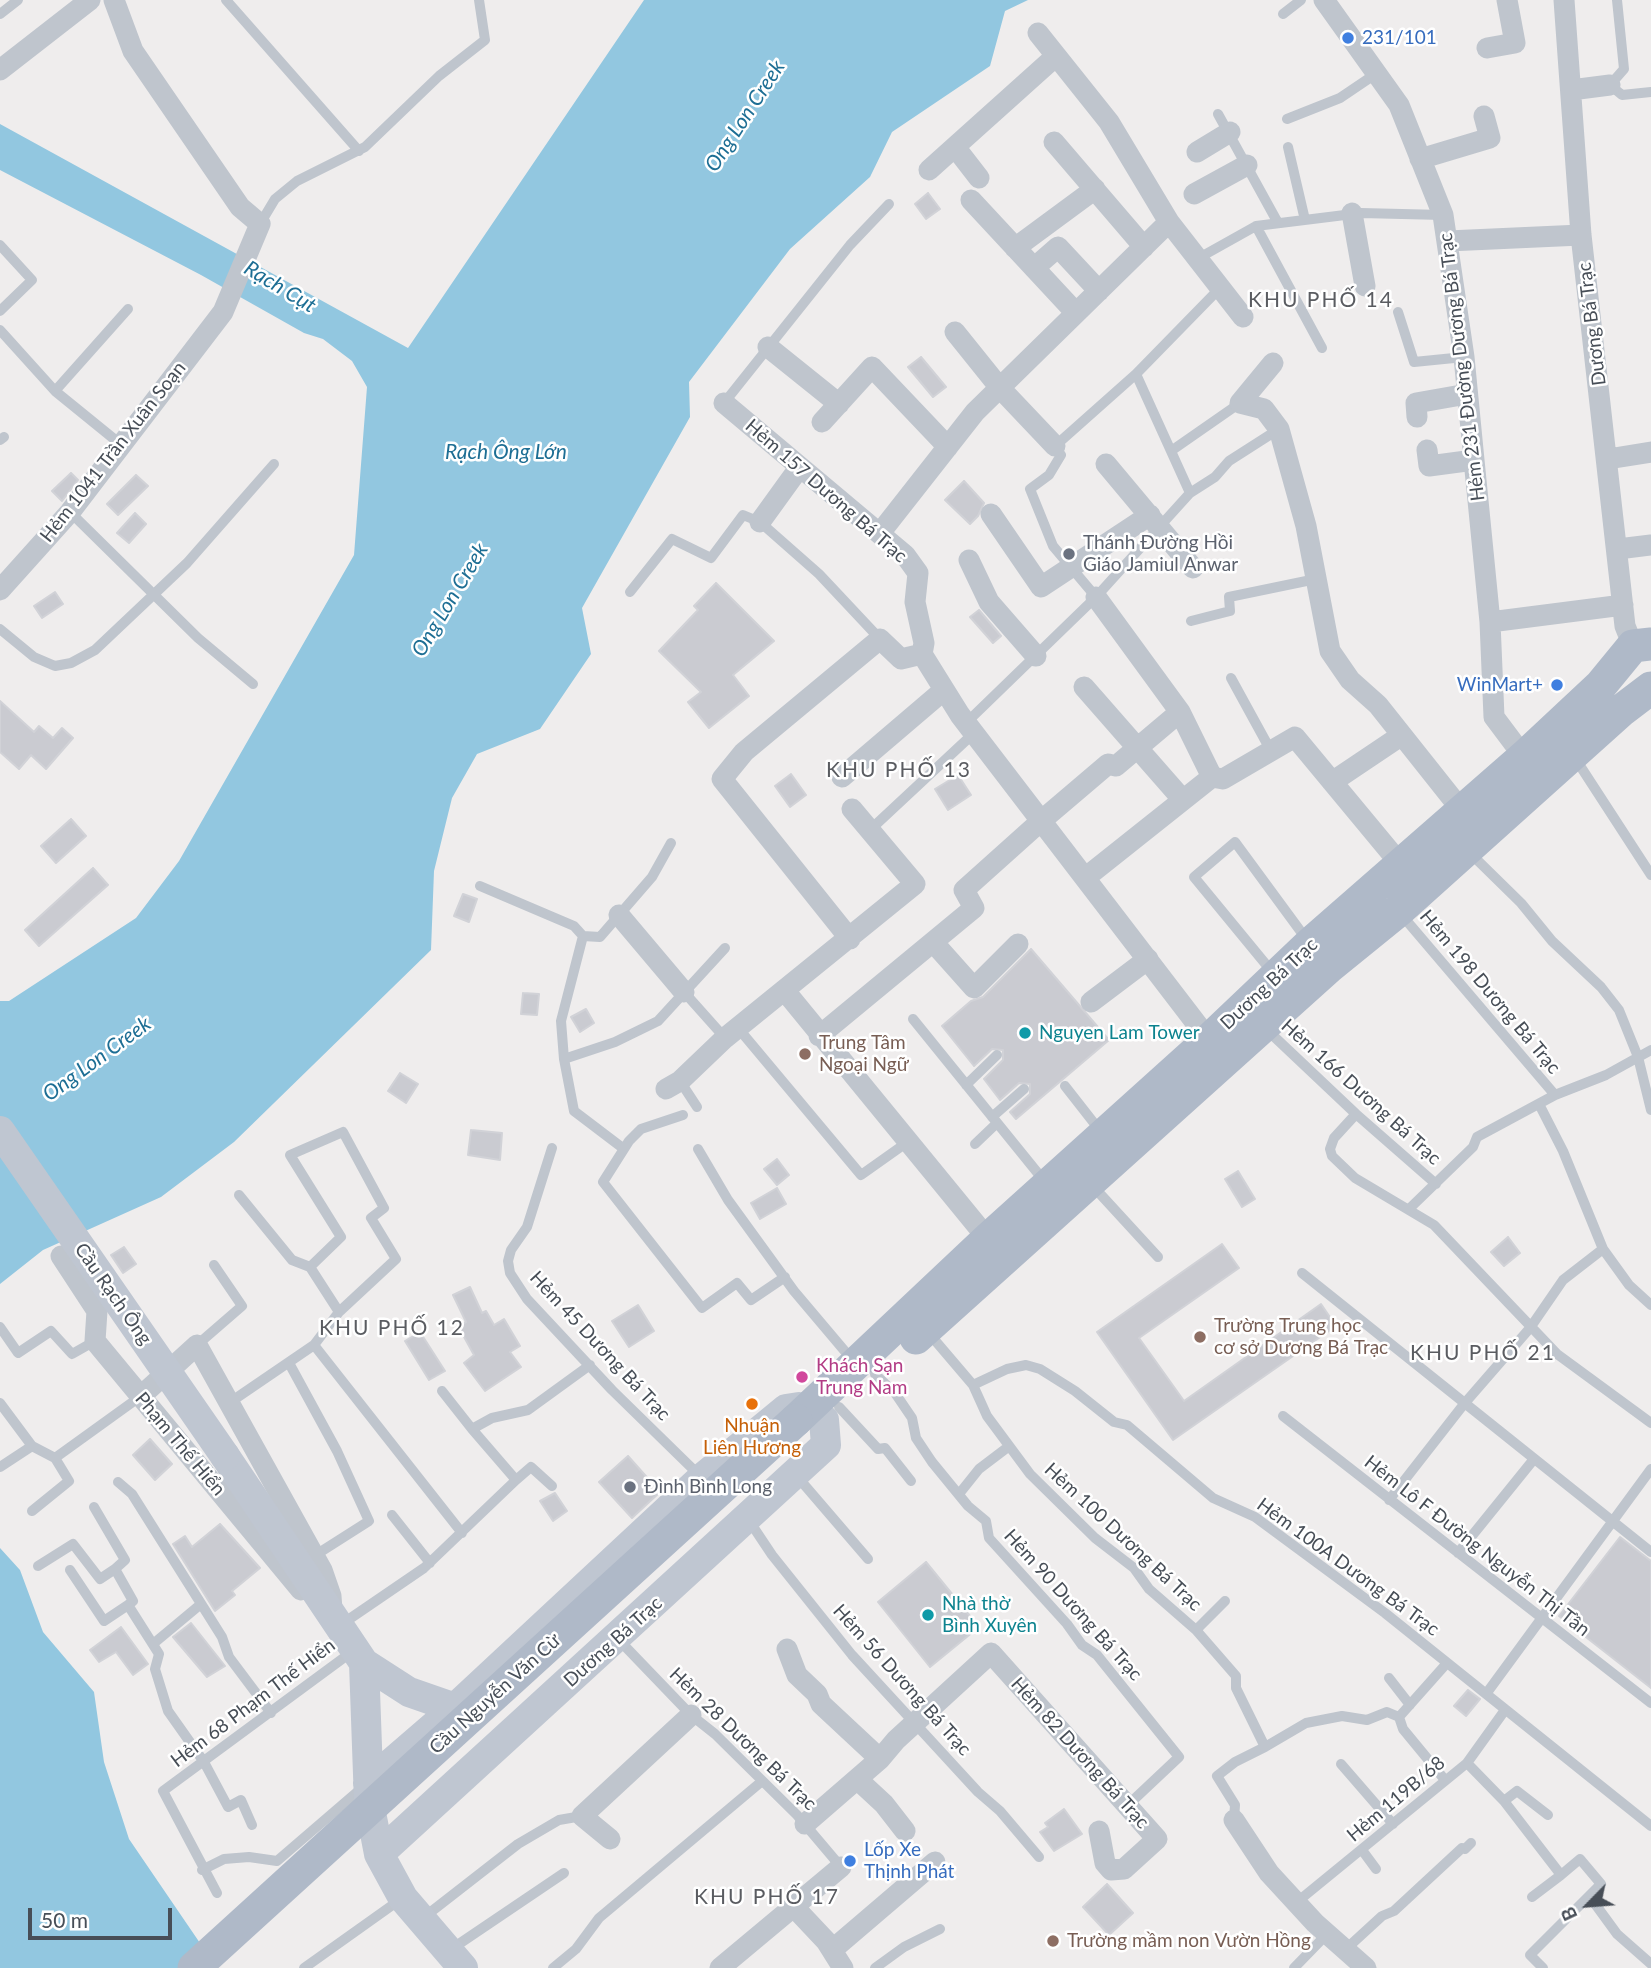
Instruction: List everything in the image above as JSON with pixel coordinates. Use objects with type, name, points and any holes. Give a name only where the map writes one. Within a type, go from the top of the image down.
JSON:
[{"type":"main road","points":[[1642,645],[1651,677]]},
{"type":"main road","name":"Dương Bá Trạc","points":[[815,1417],[866,1369],[988,1239],[1209,1041],[1297,968],[1402,866],[1524,757],[1642,645]]},
{"type":"main road","name":"Dương Bá Trạc","points":[[866,1369],[926,1329],[1263,1026],[1297,968],[1398,911],[1466,848],[1574,756],[1622,710],[1651,688]]},
{"type":"main road","name":"Cầu Nguyễn Văn Cừ","points":[[194,1968],[815,1417]]},
{"type":"main road","name":"Cầu Nguyễn Văn Cừ","points":[[221,1968],[815,1417]]},
{"type":"street","points":[[0,71],[90,0]]},
{"type":"street","points":[[114,0],[133,51],[240,207],[260,224]]},
{"type":"street","name":"Hẻm 231 Đường Dương Bá Trạc","points":[[1324,0],[1399,105],[1443,215],[1464,357],[1490,622],[1494,717],[1524,757]]},
{"type":"street","points":[[1487,48],[1516,43],[1507,0]]},
{"type":"street","name":"Dương Bá Trạc","points":[[1564,0],[1581,235],[1623,605],[1642,645]]},
{"type":"street","points":[[1038,33],[1109,122],[1169,222],[1242,317]]},
{"type":"street","points":[[929,170],[1056,56]]},
{"type":"street","points":[[1571,90],[1610,85]]},
{"type":"street","points":[[1420,159],[1490,138],[1484,116]]},
{"type":"street","points":[[1197,152],[1230,132]]},
{"type":"street","points":[[1054,142],[1144,247]]},
{"type":"street","points":[[955,147],[979,178]]},
{"type":"street","points":[[1195,194],[1247,164]]},
{"type":"street","points":[[1015,248],[1095,189]]},
{"type":"street","points":[[971,200],[1076,313]]},
{"type":"street","points":[[1352,214],[1365,286]]},
{"type":"street","points":[[880,533],[948,447],[1000,388],[1169,222]]},
{"type":"street","name":"Hẻm 1041 Trần Xuân Soạn","points":[[0,590],[70,512],[119,443],[223,312],[260,224]]},
{"type":"street","points":[[1448,241],[1581,235]]},
{"type":"street","points":[[1034,268],[1058,247],[1099,291]]},
{"type":"street","points":[[955,332],[1000,388],[1055,446]]},
{"type":"street","points":[[768,347],[839,404]]},
{"type":"street","points":[[1273,363],[1240,403],[1264,409],[1279,429],[1316,579],[1330,651],[1350,680],[1378,705],[1463,812]]},
{"type":"street","points":[[822,422],[872,367],[948,447]]},
{"type":"street","points":[[1417,417],[1416,403],[1467,394]]},
{"type":"street","name":"Hẻm 157 Dương Bá Trạc","points":[[724,403],[905,555],[918,573],[915,602],[924,643],[922,654],[944,690],[970,728],[1209,1041]]},
{"type":"street","points":[[1427,450],[1429,466],[1474,460]]},
{"type":"street","points":[[1608,459],[1651,452]]},
{"type":"street","points":[[1106,464],[1194,568]]},
{"type":"street","points":[[760,522],[799,468]]},
{"type":"street","points":[[991,514],[1041,587],[1069,567],[1156,521]]},
{"type":"street","points":[[1618,548],[1651,545]]},
{"type":"street","points":[[969,560],[989,602],[1036,656]]},
{"type":"street","points":[[1096,597],[1180,712],[1212,777]]},
{"type":"street","points":[[1490,622],[1623,605]]},
{"type":"street","points":[[850,939],[722,779],[744,752],[880,639],[901,659],[922,654]]},
{"type":"street","points":[[1084,687],[1136,750],[1183,800]]},
{"type":"street","points":[[842,777],[944,690]]},
{"type":"street","points":[[820,1036],[974,908],[964,890],[1108,764],[1116,766],[1180,712]]},
{"type":"street","points":[[1332,782],[1402,735]]},
{"type":"street","points":[[1085,878],[1212,777],[1223,779],[1295,737],[1402,866]]},
{"type":"street","points":[[673,1085],[732,1033],[915,884],[852,809]]},
{"type":"street","points":[[619,915],[684,992]]},
{"type":"street","points":[[933,942],[974,988],[1018,944]]},
{"type":"street","points":[[1091,1002],[1148,959]]},
{"type":"street","points":[[785,991],[988,1239]]},
{"type":"street","name":"Cầu Rạch Ông","points":[[0,1131],[225,1456]]},
{"type":"street","points":[[61,1256],[97,1311],[94,1341]]},
{"type":"street","name":"Phạm Thế Hiển","points":[[94,1341],[299,1588],[347,1639]]},
{"type":"street","points":[[141,1396],[197,1345],[328,1582],[347,1639],[379,1854],[412,1909],[452,1961]]},
{"type":"street","name":"Dương Bá Trạc","points":[[368,1783],[461,1702],[702,1478],[786,1409],[815,1417],[826,1445],[379,1854]]},
{"type":"street","name":"Phạm Thế Hiển","points":[[225,1456],[347,1639]]},
{"type":"street","points":[[347,1639],[409,1692],[461,1702],[474,1724],[483,1733],[504,1740]]},
{"type":"street","points":[[787,1650],[797,1675],[817,1694],[821,1704],[880,1759]]},
{"type":"street","name":"Hẻm 82 Dương Bá Trạc","points":[[915,1722],[991,1653],[1031,1701],[1157,1839],[1124,1869],[1111,1870],[1105,1863],[1099,1830]]},
{"type":"street","points":[[610,1839],[582,1816],[691,1715]]},
{"type":"street","points":[[805,1824],[880,1759],[915,1722]]},
{"type":"street","points":[[857,1779],[884,1804],[905,1832]]},
{"type":"street","points":[[1234,1820],[1269,1873],[1327,1934],[1367,1968]]},
{"type":"street","points":[[832,1950],[935,1862]]},
{"type":"street","points":[[720,1968],[841,1867]]},
{"type":"street","points":[[794,1907],[832,1950],[843,1968]]},
{"type":"lane","points":[[0,14],[18,0]]},
{"type":"lane","points":[[226,0],[359,151]]},
{"type":"lane","points":[[260,224],[275,199],[297,181],[359,151],[402,115],[439,76],[485,40],[479,0]]},
{"type":"lane","points":[[1283,14],[1301,0]]},
{"type":"lane","points":[[1618,0],[1624,69],[1610,85],[1622,95],[1651,92]]},
{"type":"lane","points":[[1287,119],[1340,98],[1377,73]]},
{"type":"lane","points":[[1217,114],[1230,132],[1278,223]]},
{"type":"lane","points":[[1287,146],[1305,220]]},
{"type":"lane","name":"Hẻm 157 Dương Bá Trạc","points":[[724,403],[850,245],[889,204]]},
{"type":"lane","points":[[1197,259],[1256,226],[1352,214],[1443,215]]},
{"type":"lane","points":[[1256,226],[1322,348]]},
{"type":"lane","points":[[0,245],[33,280],[0,312]]},
{"type":"lane","points":[[1096,597],[1053,546],[1030,489],[1049,475],[1061,455],[1055,446],[1136,374],[1220,288]]},
{"type":"lane","points":[[55,391],[128,309]]},
{"type":"lane","points":[[1398,312],[1414,362],[1464,357]]},
{"type":"lane","points":[[0,330],[55,391],[119,443]]},
{"type":"lane","points":[[1136,374],[1190,493]]},
{"type":"lane","points":[[1171,452],[1240,403]]},
{"type":"lane","points":[[870,830],[1096,597],[1156,521],[1214,477],[1229,461],[1279,429]]},
{"type":"lane","points":[[0,629],[34,657],[55,666],[71,663],[95,650],[187,563],[275,464]]},
{"type":"lane","points":[[70,512],[153,595],[253,684]]},
{"type":"lane","points":[[630,592],[672,539],[711,558],[743,515],[760,522],[819,574],[880,639]]},
{"type":"lane","points":[[1191,621],[1230,611],[1229,597],[1316,579]]},
{"type":"lane","points":[[1231,678],[1271,751]]},
{"type":"lane","points":[[1574,756],[1651,875]]},
{"type":"lane","points":[[1235,842],[1297,968],[1194,877],[1235,842]]},
{"type":"lane","points":[[480,886],[574,926],[583,936],[600,937],[652,877],[671,843]]},
{"type":"lane","points":[[1466,848],[1521,903],[1552,941],[1601,986],[1619,1010],[1638,1057],[1651,1110]]},
{"type":"lane","name":"Hẻm 198 Dương Bá Trạc","points":[[1398,911],[1555,1095]]},
{"type":"lane","points":[[583,936],[561,1021],[564,1059],[574,1111],[624,1149]]},
{"type":"lane","points":[[564,1059],[615,1042],[658,1021],[725,948]]},
{"type":"lane","points":[[684,992],[732,1033],[861,1175],[909,1141]]},
{"type":"lane","points":[[913,1019],[1047,1185]]},
{"type":"lane","name":"Hẻm 166 Dương Bá Trạc","points":[[1263,1026],[1356,1114],[1436,1184]]},
{"type":"lane","points":[[1409,1209],[1473,1147],[1477,1136],[1555,1095],[1606,1075],[1651,1050]]},
{"type":"lane","points":[[966,1085],[997,1055]]},
{"type":"lane","points":[[673,1085],[697,1107]]},
{"type":"lane","points":[[1065,1086],[1103,1135]]},
{"type":"lane","points":[[975,1144],[1024,1089]]},
{"type":"lane","points":[[1539,1104],[1563,1151],[1603,1249],[1629,1284],[1651,1305]]},
{"type":"lane","points":[[1356,1114],[1334,1138],[1330,1149],[1332,1156],[1355,1178],[1434,1225],[1557,1354],[1651,1423]]},
{"type":"lane","points":[[683,1115],[641,1129],[624,1149],[603,1182],[702,1308],[737,1283],[751,1300],[785,1277]]},
{"type":"lane","points":[[229,1403],[314,1345],[339,1312],[396,1259],[370,1218],[384,1208],[343,1132],[290,1155],[341,1237],[310,1267]]},
{"type":"lane","name":"Hẻm 45 Dương Bá Trạc","points":[[552,1149],[527,1227],[511,1250],[508,1261],[510,1273],[527,1299],[702,1478]]},
{"type":"lane","name":"Hẻm 90 Dương Bá Trạc","points":[[698,1149],[728,1200],[785,1277],[866,1369],[895,1393],[912,1418],[916,1438],[959,1494],[986,1521],[989,1538],[1067,1624],[1082,1645],[1097,1655],[1179,1756],[1128,1805]]},
{"type":"lane","points":[[1090,1182],[1158,1257]]},
{"type":"lane","points":[[239,1195],[292,1261],[310,1267],[339,1312]]},
{"type":"lane","points":[[1389,1500],[1464,1404],[1530,1328],[1563,1279],[1603,1249]]},
{"type":"lane","points":[[197,1345],[242,1306],[214,1265]]},
{"type":"lane","points":[[1301,1273],[1651,1552]]},
{"type":"lane","points":[[0,1326],[18,1353],[51,1331],[72,1354],[94,1341]]},
{"type":"lane","name":"Hẻm 100 Dương Bá Trạc","points":[[926,1329],[973,1385],[986,1416],[1030,1474],[1095,1538],[1134,1569],[1149,1589],[1196,1630],[1236,1675],[1236,1688],[1265,1747]]},
{"type":"lane","points":[[314,1345],[462,1533]]},
{"type":"lane","points":[[289,1363],[337,1451],[369,1521],[314,1556]]},
{"type":"lane","points":[[472,1429],[492,1418],[528,1410],[590,1365]]},
{"type":"lane","name":"Hẻm 100A Dương Bá Trạc","points":[[973,1385],[1007,1369],[1026,1366],[1040,1369],[1114,1422],[1127,1426],[1213,1498],[1255,1517],[1447,1663],[1651,1826]]},
{"type":"lane","points":[[442,1391],[516,1480],[531,1467],[552,1486]]},
{"type":"lane","points":[[55,1458],[141,1396]]},
{"type":"lane","points":[[2,1409],[32,1446],[55,1458],[69,1481],[32,1510]]},
{"type":"lane","name":"Hẻm Lô F Đường Nguyễn Thị Tần","points":[[1283,1416],[1651,1703]]},
{"type":"lane","points":[[815,1417],[878,1450],[885,1448],[911,1482]]},
{"type":"lane","points":[[0,1467],[32,1446]]},
{"type":"lane","points":[[959,1494],[979,1469],[1009,1447]]},
{"type":"lane","points":[[1458,1553],[1534,1459]]},
{"type":"lane","points":[[1486,1694],[1651,1469]]},
{"type":"lane","points":[[795,1474],[868,1559]]},
{"type":"lane","name":"Hẻm 68 Phạm Thế Hiển","points":[[217,1894],[202,1870],[163,1791],[271,1713],[516,1480]]},
{"type":"lane","points":[[118,1482],[132,1494],[222,1637],[229,1657],[271,1713]]},
{"type":"lane","points":[[38,1566],[74,1544],[100,1579],[125,1560],[94,1507]]},
{"type":"lane","points":[[392,1515],[430,1563]]},
{"type":"lane","name":"Hẻm 56 Dương Bá Trạc","points":[[748,1519],[772,1555],[852,1654],[978,1792],[1000,1811],[1039,1857]]},
{"type":"lane","points":[[70,1570],[104,1621],[133,1601],[115,1569]]},
{"type":"lane","points":[[1196,1630],[1224,1601]]},
{"type":"lane","points":[[153,1644],[201,1604]]},
{"type":"lane","points":[[128,1605],[159,1654],[155,1669],[168,1712],[204,1762],[228,1807],[241,1800],[252,1825]]},
{"type":"lane","name":"Hẻm 28 Dương Bá Trạc","points":[[617,1638],[691,1715],[715,1734],[805,1824],[841,1867]]},
{"type":"lane","points":[[1399,1717],[1447,1663]]},
{"type":"lane","points":[[1389,1678],[1410,1705]]},
{"type":"lane","name":"Hẻm 119B/68","points":[[1297,1902],[1467,1763],[1505,1710]]},
{"type":"lane","points":[[1234,1820],[1235,1805],[1217,1779],[1235,1762],[1306,1723],[1342,1716],[1367,1720],[1387,1712],[1399,1717],[1403,1729],[1446,1780]]},
{"type":"lane","points":[[1467,1763],[1504,1801],[1561,1875]]},
{"type":"lane","points":[[1342,1764],[1393,1824]]},
{"type":"lane","points":[[553,1968],[576,1949],[599,1918],[761,1782]]},
{"type":"lane","points":[[202,1870],[224,1859],[249,1857],[277,1861],[368,1783]]},
{"type":"lane","points":[[1504,1801],[1517,1791],[1548,1815]]},
{"type":"lane","points":[[304,1968],[412,1909],[559,1820],[582,1816]]},
{"type":"lane","points":[[1346,1949],[1382,1916],[1394,1912],[1462,1848],[1465,1849],[1471,1843]]},
{"type":"lane","points":[[1362,1850],[1376,1868]]},
{"type":"lane","points":[[1532,1897],[1580,1859],[1601,1884],[1530,1955],[1544,1968]]},
{"type":"lane","points":[[452,1961],[564,1873]]},
{"type":"lane","points":[[1590,1897],[1617,1934],[1651,1964]]},
{"type":"lane","points":[[875,1968],[904,1947],[940,1929]]},
{"type":"lane","points":[[1294,1968],[1327,1934]]},
{"type":"water","name":"Rạch Ông Lớn","points":[[644,0],[1028,0],[1005,11],[990,66],[892,132],[870,177],[790,249],[689,382],[690,417],[582,608],[591,654],[540,729],[477,754],[452,798],[434,871],[431,950],[234,1142],[161,1197],[43,1250],[0,1284],[0,1001],[9,1001],[136,918],[179,861],[354,555],[367,387],[352,361],[323,339],[304,333],[201,275],[0,170],[0,124],[408,348]]},
{"type":"water","points":[[0,1548],[20,1570],[43,1632],[94,1692],[104,1762],[129,1839],[217,1968],[0,1968]]},
{"type":"building","points":[[928,193],[940,209],[926,219],[915,204]]},
{"type":"building","points":[[921,357],[946,387],[933,397],[908,367]]},
{"type":"building","points":[[71,473],[78,480],[62,501],[52,491]]},
{"type":"building","points":[[136,475],[148,486],[118,515],[107,504]]},
{"type":"building","points":[[964,481],[984,503],[978,516],[970,524],[945,500]]},
{"type":"building","points":[[135,513],[146,524],[129,543],[117,533]]},
{"type":"building","points":[[716,583],[774,641],[733,675],[749,696],[709,728],[688,702],[701,692],[659,651],[698,610],[694,606]]},
{"type":"building","points":[[55,592],[63,604],[42,618],[34,606]]},
{"type":"building","points":[[979,610],[1001,636],[993,643],[970,617]]},
{"type":"building","points":[[0,701],[34,732],[39,726],[53,738],[62,728],[73,738],[46,769],[31,755],[19,769],[0,752]]},
{"type":"building","points":[[791,774],[806,795],[790,807],[775,786]]},
{"type":"building","points":[[958,775],[971,795],[948,810],[935,789]]},
{"type":"building","points":[[71,819],[86,836],[56,863],[41,846]]},
{"type":"building","points":[[93,868],[108,885],[39,946],[25,930]]},
{"type":"building","points":[[463,894],[477,899],[469,922],[454,916]]},
{"type":"building","name":"Nguyen Lam Tower","points":[[1031,949],[1109,1040],[1016,1119],[1010,1112],[1030,1094],[1030,1084],[1019,1083],[1000,1100],[984,1079],[1003,1060],[1003,1050],[992,1049],[974,1066],[942,1026],[971,1001],[983,997]]},
{"type":"building","points":[[523,993],[539,994],[537,1015],[521,1014]]},
{"type":"building","points":[[586,1009],[594,1023],[580,1032],[571,1017]]},
{"type":"building","points":[[400,1073],[418,1084],[406,1103],[388,1091]]},
{"type":"building","points":[[471,1130],[502,1133],[500,1160],[468,1155]]},
{"type":"building","points":[[777,1159],[789,1175],[777,1185],[764,1169]]},
{"type":"building","points":[[1238,1171],[1255,1199],[1242,1207],[1225,1179]]},
{"type":"building","points":[[777,1188],[786,1204],[760,1219],[751,1203]]},
{"type":"building","points":[[1508,1237],[1520,1253],[1504,1266],[1491,1252]]},
{"type":"building","points":[[1222,1244],[1239,1268],[1139,1338],[1184,1401],[1321,1304],[1336,1326],[1173,1440],[1097,1332]]},
{"type":"building","points":[[124,1247],[136,1264],[123,1273],[111,1255]]},
{"type":"building","points":[[470,1287],[482,1313],[486,1311],[494,1325],[504,1319],[520,1346],[510,1352],[521,1367],[485,1391],[464,1363],[474,1355],[458,1326],[466,1322],[453,1295]]},
{"type":"building","points":[[638,1305],[654,1331],[629,1347],[612,1321]]},
{"type":"building","points":[[420,1332],[445,1371],[429,1380],[405,1341]]},
{"type":"building","points":[[150,1439],[172,1464],[155,1480],[133,1455]]},
{"type":"building","name":"Đình Bình Long","points":[[628,1456],[660,1492],[632,1518],[599,1482]]},
{"type":"building","points":[[555,1493],[567,1511],[553,1521],[540,1501]]},
{"type":"building","points":[[220,1524],[260,1568],[232,1591],[235,1595],[215,1611],[173,1544],[185,1536],[192,1547]]},
{"type":"building","points":[[1620,1537],[1651,1561],[1651,1688],[1559,1616]]},
{"type":"building","name":"Nhà thờ Bình Xuyên","points":[[926,1562],[979,1627],[930,1667],[878,1602]]},
{"type":"building","points":[[191,1623],[225,1666],[207,1677],[173,1637]]},
{"type":"building","points":[[121,1627],[148,1664],[133,1675],[116,1652],[99,1662],[90,1650]]},
{"type":"building","points":[[1468,1690],[1480,1699],[1466,1716],[1454,1706]]},
{"type":"building","points":[[1064,1809],[1082,1834],[1054,1851],[1040,1832],[1048,1827],[1045,1823]]},
{"type":"building","points":[[1107,1884],[1133,1913],[1109,1935],[1083,1907]]},
{"type":"place","name":"231/101","points":[[1348,38]]},
{"type":"place","name":"Thánh Đường Hồi Giáo Jamiul Anwar","points":[[1069,554]]},
{"type":"place","name":"WinMart+","points":[[1557,685]]},
{"type":"place","name":"Nguyen Lam Tower","points":[[1025,1033]]},
{"type":"place","name":"Trung Tâm Ngoại Ngữ","points":[[805,1054]]},
{"type":"place","name":"Trường Trung học cơ sở Dương Bá Trạc","points":[[1200,1337]]},
{"type":"place","name":"Khách Sạn Trung Nam","points":[[802,1377]]},
{"type":"place","name":"Nhuận Liên Hương","points":[[752,1404]]},
{"type":"place","name":"Đình Bình Long","points":[[630,1487]]},
{"type":"place","name":"Nhà thờ Bình Xuyên","points":[[928,1615]]},
{"type":"place","name":"Lốp Xe Thịnh Phát","points":[[850,1861]]},
{"type":"place","name":"Trường mầm non Vườn Hồng","points":[[1053,1941]]},
{"type":"district","name":"KHU PHỐ 14","points":[[1321,300]]},
{"type":"district","name":"KHU PHỐ 13","points":[[899,770]]},
{"type":"district","name":"KHU PHỐ 12","points":[[392,1328]]},
{"type":"district","name":"KHU PHỐ 21","points":[[1483,1353]]},
{"type":"district","name":"KHU PHỐ 17","points":[[767,1897]]},
{"type":"water label","name":"Ong Lon Creek","points":[[745,116]]},
{"type":"water label","name":"Rạch Cụt","points":[[280,287]]},
{"type":"water label","name":"Ong Lon Creek","points":[[450,600]]},
{"type":"water label","name":"Ong Lon Creek","points":[[97,1059]]}]
